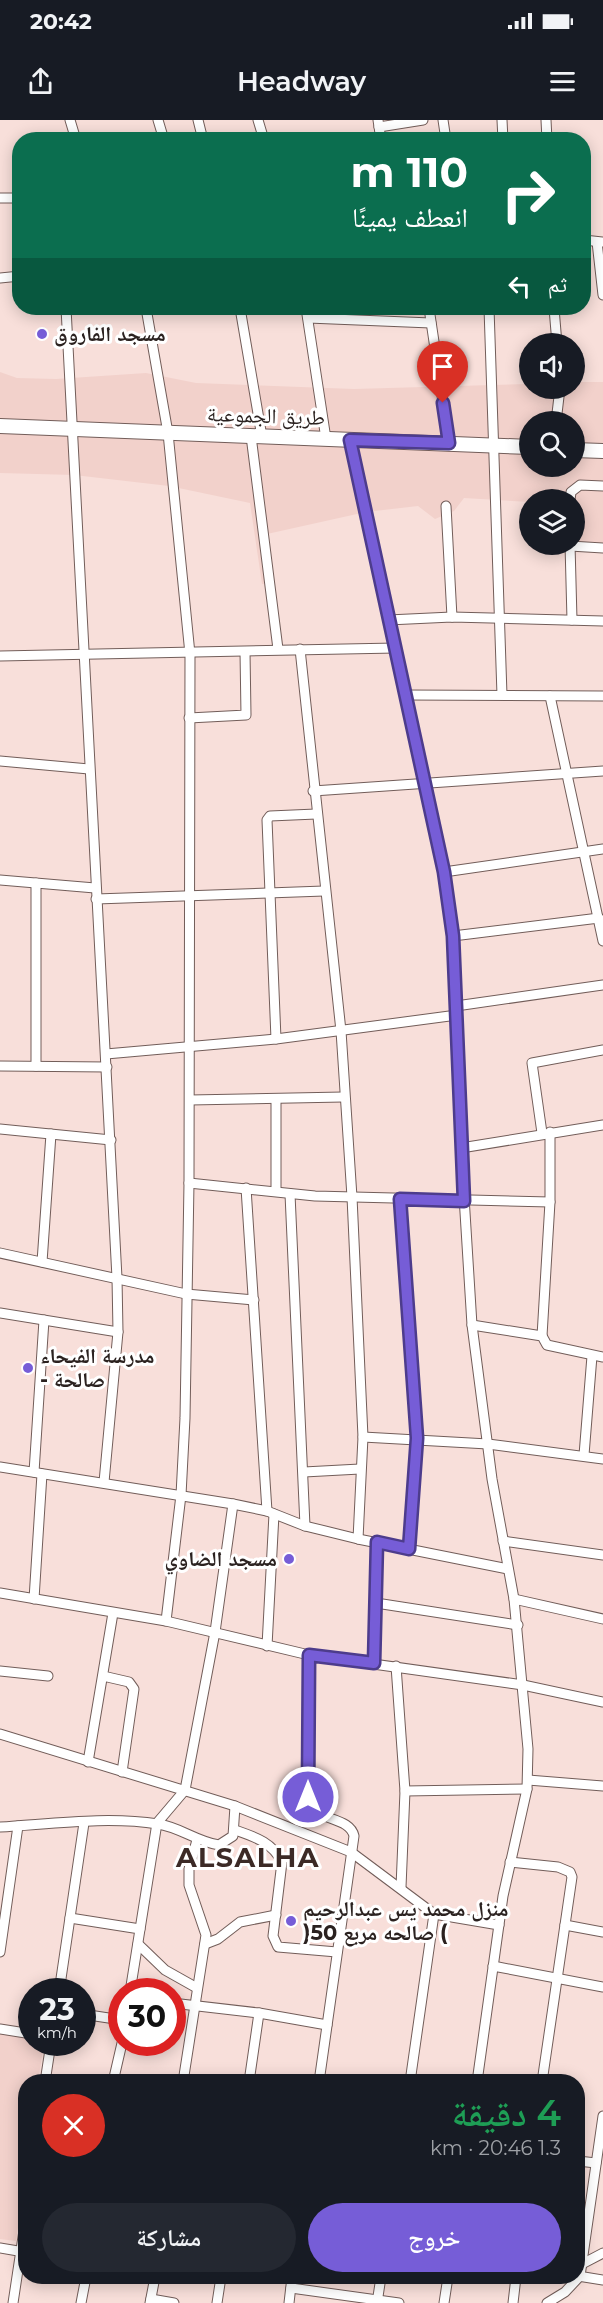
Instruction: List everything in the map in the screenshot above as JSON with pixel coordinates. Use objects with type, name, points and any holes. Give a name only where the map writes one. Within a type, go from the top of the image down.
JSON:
[{"type":"main road","name":"طريق الجموعية","points":[[0,426],[519,446]]},
{"type":"main road","points":[[585,450],[603,451]]},
{"type":"street","points":[[378,123],[423,120]]},
{"type":"street","points":[[600,242],[603,295]]},
{"type":"street","points":[[66,315],[117,1278],[118,1332],[104,1482]]},
{"type":"street","points":[[147,315],[168,433],[190,654],[189,1183],[185,1418],[181,1495],[166,1621]]},
{"type":"street","points":[[241,315],[278,649]]},
{"type":"street","points":[[307,315],[326,439]]},
{"type":"street","points":[[430,315],[449,443]]},
{"type":"street","points":[[489,315],[496,445],[497,618],[502,695]]},
{"type":"street","points":[[554,315],[555,333]]},
{"type":"street","points":[[308,318],[432,323]]},
{"type":"street","points":[[350,440],[444,872],[453,936],[461,1148],[472,1325],[488,1444],[518,1625],[523,1684],[527,1784],[499,1925],[478,2074]]},
{"type":"street","points":[[575,489],[580,485],[603,486]]},
{"type":"street","points":[[446,506],[452,617]]},
{"type":"street","points":[[585,546],[603,548]]},
{"type":"street","points":[[570,555],[572,620]]},
{"type":"street","points":[[388,620],[452,617],[603,621]]},
{"type":"street","points":[[0,656],[190,654],[278,649],[396,648]]},
{"type":"street","points":[[300,649],[340,1031],[352,1197],[363,1437],[358,1539]]},
{"type":"street","points":[[189,718],[246,715],[245,652]]},
{"type":"street","points":[[406,695],[603,696]]},
{"type":"street","points":[[550,696],[603,941]]},
{"type":"street","points":[[0,761],[89,769]]},
{"type":"street","points":[[314,791],[424,781],[603,771]]},
{"type":"street","points":[[276,1039],[268,818],[316,814]]},
{"type":"street","points":[[444,872],[603,849]]},
{"type":"street","points":[[0,880],[95,888]]},
{"type":"street","points":[[36,883],[36,1066]]},
{"type":"street","points":[[96,899],[324,891]]},
{"type":"street","points":[[453,936],[599,918]]},
{"type":"street","points":[[106,1054],[340,1031],[603,985]]},
{"type":"street","points":[[603,1050],[532,1063],[546,1132],[550,1202],[542,1336],[546,1345],[592,1356],[603,1356]]},
{"type":"street","points":[[0,1066],[107,1067]]},
{"type":"street","points":[[189,1100],[343,1097]]},
{"type":"street","points":[[276,1099],[276,1191]]},
{"type":"street","points":[[461,1148],[546,1132],[603,1125]]},
{"type":"street","points":[[0,1129],[111,1140]]},
{"type":"street","points":[[42,1262],[51,1134]]},
{"type":"street","points":[[189,1183],[290,1194],[550,1202]]},
{"type":"street","points":[[246,1188],[271,1513],[267,1646]]},
{"type":"street","points":[[290,1194],[305,1526]]},
{"type":"street","points":[[400,1199],[417,1438],[409,1549]]},
{"type":"street","points":[[0,1253],[186,1293],[254,1300]]},
{"type":"street","points":[[0,1313],[118,1332]]},
{"type":"street","points":[[34,1599],[44,1320]]},
{"type":"street","points":[[472,1325],[542,1336]]},
{"type":"street","points":[[584,1455],[592,1356]]},
{"type":"street","points":[[363,1437],[417,1438],[488,1444],[603,1459]]},
{"type":"street","points":[[0,1467],[233,1504],[358,1539],[508,1569]]},
{"type":"street","points":[[304,1472],[360,1469]]},
{"type":"street","points":[[132,1978],[157,1824],[185,1790],[215,1632],[233,1504]]},
{"type":"street","points":[[503,1541],[603,1555]]},
{"type":"street","points":[[374,1663],[377,1542]]},
{"type":"street","points":[[0,1593],[166,1621],[309,1655],[523,1684],[603,1702]]},
{"type":"street","points":[[514,1599],[603,1619]]},
{"type":"street","points":[[376,1602],[518,1625]]},
{"type":"street","points":[[88,1762],[113,1613]]},
{"type":"street","points":[[309,1655],[309,1803],[316,1813],[353,1830],[320,2074]]},
{"type":"street","points":[[396,1666],[405,1791],[401,1887]]},
{"type":"street","points":[[0,1671],[48,1676]]},
{"type":"street","points":[[103,1676],[129,1682],[134,1689],[122,1772]]},
{"type":"street","points":[[0,1734],[235,1806],[351,1852],[401,1887],[434,1914],[499,1925]]},
{"type":"street","points":[[405,1791],[527,1784],[603,1786]]},
{"type":"street","points":[[0,1827],[128,1821],[157,1824],[178,1830],[197,1840],[219,1845],[233,1836],[235,1806]]},
{"type":"street","points":[[61,1978],[84,1823]]},
{"type":"street","points":[[0,1952],[3,1912],[18,1826]]},
{"type":"street","points":[[235,1830],[263,1840],[272,1847],[282,1862],[273,1936],[278,1947],[337,1952]]},
{"type":"street","points":[[184,2074],[196,1988],[205,1944],[205,1929],[189,1885],[189,1869],[197,1840]]},
{"type":"street","points":[[510,1862],[558,1867],[570,1872],[572,1877],[543,2074]]},
{"type":"street","points":[[411,2074],[434,1914]]},
{"type":"street","points":[[205,1944],[218,1939],[240,1922],[276,1915]]},
{"type":"street","points":[[70,1918],[140,1929]]},
{"type":"street","points":[[565,1925],[603,1932]]},
{"type":"street","points":[[138,1944],[165,1970],[196,1988]]},
{"type":"street","points":[[493,1966],[603,1987]]},
{"type":"street","points":[[186,2004],[327,2025]]},
{"type":"street","points":[[250,2074],[259,2013]]},
{"type":"street","points":[[0,2029],[18,2032]]},
{"type":"street","points":[[46,2074],[49,2056]]},
{"type":"street","points":[[115,2074],[119,2056]]},
{"type":"street","points":[[585,2242],[603,2116]]},
{"type":"street","points":[[585,2162],[596,2163]]},
{"type":"street","points":[[0,2248],[18,2251]]},
{"type":"street","points":[[585,2262],[603,2253]]},
{"type":"street","points":[[585,2277],[603,2280]]},
{"type":"street","points":[[13,2303],[18,2278]]},
{"type":"street","points":[[81,2303],[85,2284]]},
{"type":"street","points":[[153,2284],[151,2301],[174,2303]]},
{"type":"street","points":[[217,2303],[220,2284]]},
{"type":"street","points":[[289,2303],[291,2284]]},
{"type":"street","points":[[377,2301],[380,2284]]},
{"type":"street","points":[[444,2303],[447,2284]]},
{"type":"street","points":[[513,2303],[515,2284]]},
{"type":"street","points":[[547,2303],[565,2292],[572,2284]]},
{"type":"street","points":[[291,2288],[399,2303]]},
{"type":"shaded area","points":[[0,372],[17,378],[56,379],[146,373],[196,383],[354,389],[519,384],[519,399],[585,399],[585,382],[603,382],[603,548],[585,546],[585,489],[519,489],[519,501],[464,498],[454,511],[435,519],[418,506],[366,512],[267,534],[274,582],[262,584],[250,503],[169,486],[74,475],[0,473]]},
{"type":"shaded area","points":[[0,2030],[18,2032],[18,2056],[42,2056],[39,2074],[18,2074],[18,2227],[16,2241],[0,2239]]},
{"type":"place","name":"مسجد الفاروق","points":[[42,334]]},
{"type":"place","name":"مدرسة الفيحاء - صالحة","points":[[28,1368]]},
{"type":"place","name":"مسجد الضاوي","points":[[289,1559]]},
{"type":"place","name":"منزل محمد يس عبدالرحيم )صالحه مربع 50 (","points":[[291,1921]]},
{"type":"district","name":"ALSALHA","points":[[248,1858]]},
{"type":"route","points":[[308,1797],[309,1655],[374,1663],[377,1542],[409,1549],[417,1438],[400,1199],[464,1201],[453,936],[444,872],[350,440],[449,443],[443,403]]}]
